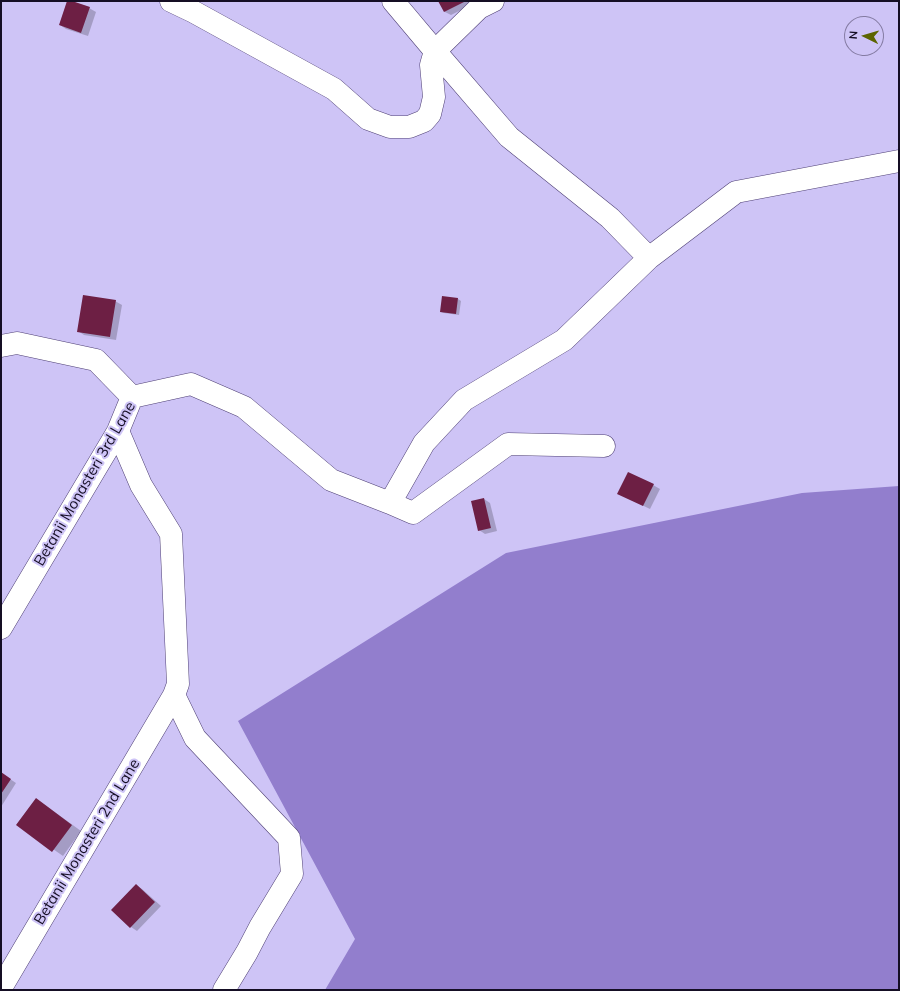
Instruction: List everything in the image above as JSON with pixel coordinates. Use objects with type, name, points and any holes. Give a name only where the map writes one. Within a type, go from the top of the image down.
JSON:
[{"type":"street","points":[[171,1],[194,12],[334,89],[368,118],[390,127],[409,127],[424,121],[430,114],[434,97],[431,65],[435,51],[479,8],[493,1]]},
{"type":"street","points":[[394,1],[509,137],[610,218],[649,258]]},
{"type":"street","points":[[390,503],[424,443],[464,400],[564,340],[649,258],[736,192],[899,161]]},
{"type":"street","points":[[1,346],[18,343],[96,360],[132,397]]},
{"type":"street","name":"Betanii Monasteri 3rd Lane","points":[[1,628],[118,431],[132,397],[192,384],[244,408],[331,480],[413,512],[508,444],[604,446]]},
{"type":"street","name":"Betanii Monasteri 2nd Lane","points":[[1,988],[174,695],[178,684],[171,534],[141,485],[118,431]]},
{"type":"street","points":[[174,695],[195,738],[289,838],[292,874],[224,990]]},
{"type":"shaded area","points":[[899,486],[899,990],[325,990],[355,939],[238,721],[506,553],[802,493]]},
{"type":"building","points":[[67,1],[72,1],[90,7],[81,33],[59,25]]},
{"type":"building","points":[[438,1],[466,1],[444,12]]},
{"type":"building","points":[[83,295],[116,300],[110,337],[77,332]]},
{"type":"building","points":[[442,296],[458,298],[456,314],[440,312]]},
{"type":"building","points":[[628,472],[654,484],[643,506],[617,494]]},
{"type":"building","points":[[484,498],[491,528],[478,531],[471,501]]},
{"type":"building","points":[[1,772],[11,779],[1,794]]},
{"type":"building","points":[[36,798],[72,825],[52,852],[16,825]]},
{"type":"building","points":[[136,884],[155,902],[130,928],[111,910]]}]
